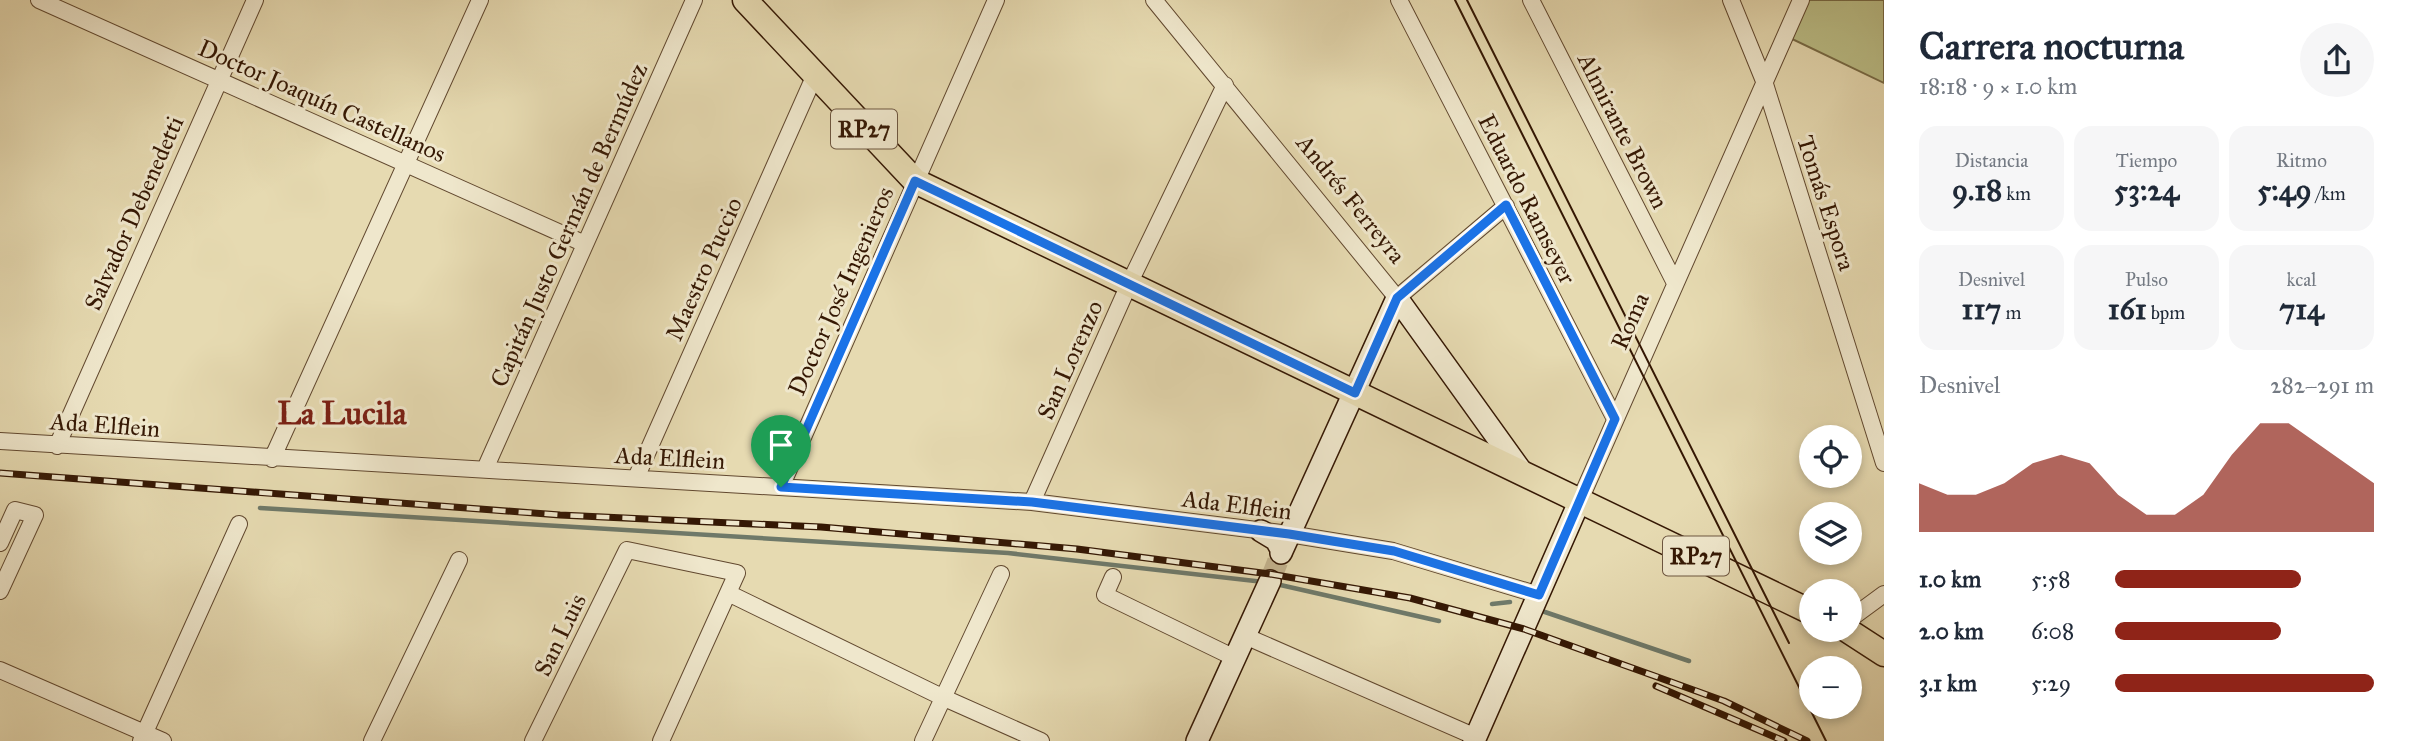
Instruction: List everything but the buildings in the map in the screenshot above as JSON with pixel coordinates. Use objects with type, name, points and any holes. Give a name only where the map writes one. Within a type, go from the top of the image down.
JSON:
[{"type":"main road","name":"RP27","points":[[745,0],[814,77],[915,181],[1130,282],[1799,606]]},
{"type":"main road","points":[[1862,640],[1884,654]]},
{"type":"street","name":"Doctor Joaquín Castellanos","points":[[39,0],[585,244]]},
{"type":"street","name":"Salvador Debenedetti","points":[[57,446],[255,0]]},
{"type":"street","points":[[272,459],[480,0]]},
{"type":"street","name":"Capitán Justo Germán de Bermúdez","points":[[485,469],[694,0]]},
{"type":"street","name":"Doctor José Ingenieros","points":[[781,487],[996,0]]},
{"type":"street","name":"Andrés Ferreyra","points":[[1154,0],[1397,298],[1522,472]]},
{"type":"street","name":"Eduardo Ramseyer","points":[[1398,0],[1615,419]]},
{"type":"street","name":"Almirante Brown","points":[[1531,0],[1675,283]]},
{"type":"street","name":"Tomás Espora","points":[[1731,0],[1763,81],[1883,452]]},
{"type":"street","name":"Roma","points":[[1475,739],[1801,0]]},
{"type":"street","name":"Maestro Puccio","points":[[636,478],[814,77]]},
{"type":"street","name":"San Lorenzo","points":[[1032,502],[1130,282],[1224,85]]},
{"type":"street","points":[[1261,531],[1290,544],[1397,298],[1506,205]]},
{"type":"street","name":"Ada Elflein","points":[[0,441],[1032,502],[1261,531]]},
{"type":"street","points":[[0,543],[15,510],[35,516],[0,591]]},
{"type":"street","points":[[143,737],[239,524]]},
{"type":"street","name":"Ada Elflein","points":[[1290,544],[1394,551],[1539,595]]},
{"type":"street","name":"San Luis","points":[[533,741],[627,550],[737,573],[728,593]]},
{"type":"street","points":[[372,741],[459,560]]},
{"type":"street","points":[[923,741],[1001,574]]},
{"type":"street","points":[[1113,577],[1105,595],[1235,658]]},
{"type":"street","points":[[1197,741],[1270,581]]},
{"type":"street","points":[[661,741],[728,593],[942,697],[1041,741]]},
{"type":"street","points":[[1862,611],[1884,594]]},
{"type":"street","points":[[1245,636],[1475,739]]},
{"type":"street","points":[[0,670],[143,737],[163,741]]},
{"type":"green space","points":[[1808,0],[1884,0],[1884,83],[1790,38]]},
{"type":"waterway","points":[[260,508],[1008,553],[1264,582]]},
{"type":"waterway","points":[[1276,584],[1439,621]]},
{"type":"waterway","points":[[1492,604],[1510,602]]},
{"type":"waterway","points":[[1542,611],[1689,661]]},
{"type":"tunnel","points":[[1270,581],[1281,553]]},
{"type":"tram line","points":[[1455,0],[1826,741]]},
{"type":"tram line","points":[[1467,0],[1789,643]]},
{"type":"railway","points":[[0,473],[560,515],[821,527],[1077,549],[1270,574],[1410,598],[1524,629],[1724,701],[1807,741]]},
{"type":"railway","points":[[1656,686],[1784,741]]},
{"type":"district","name":"La Lucila","points":[[342,413]]},
{"type":"route","points":[[915,181],[1130,282],[1355,393],[1397,298],[1506,205],[1615,419],[1539,595],[1394,551],[1289,534],[1032,502],[781,487],[915,181]]}]
